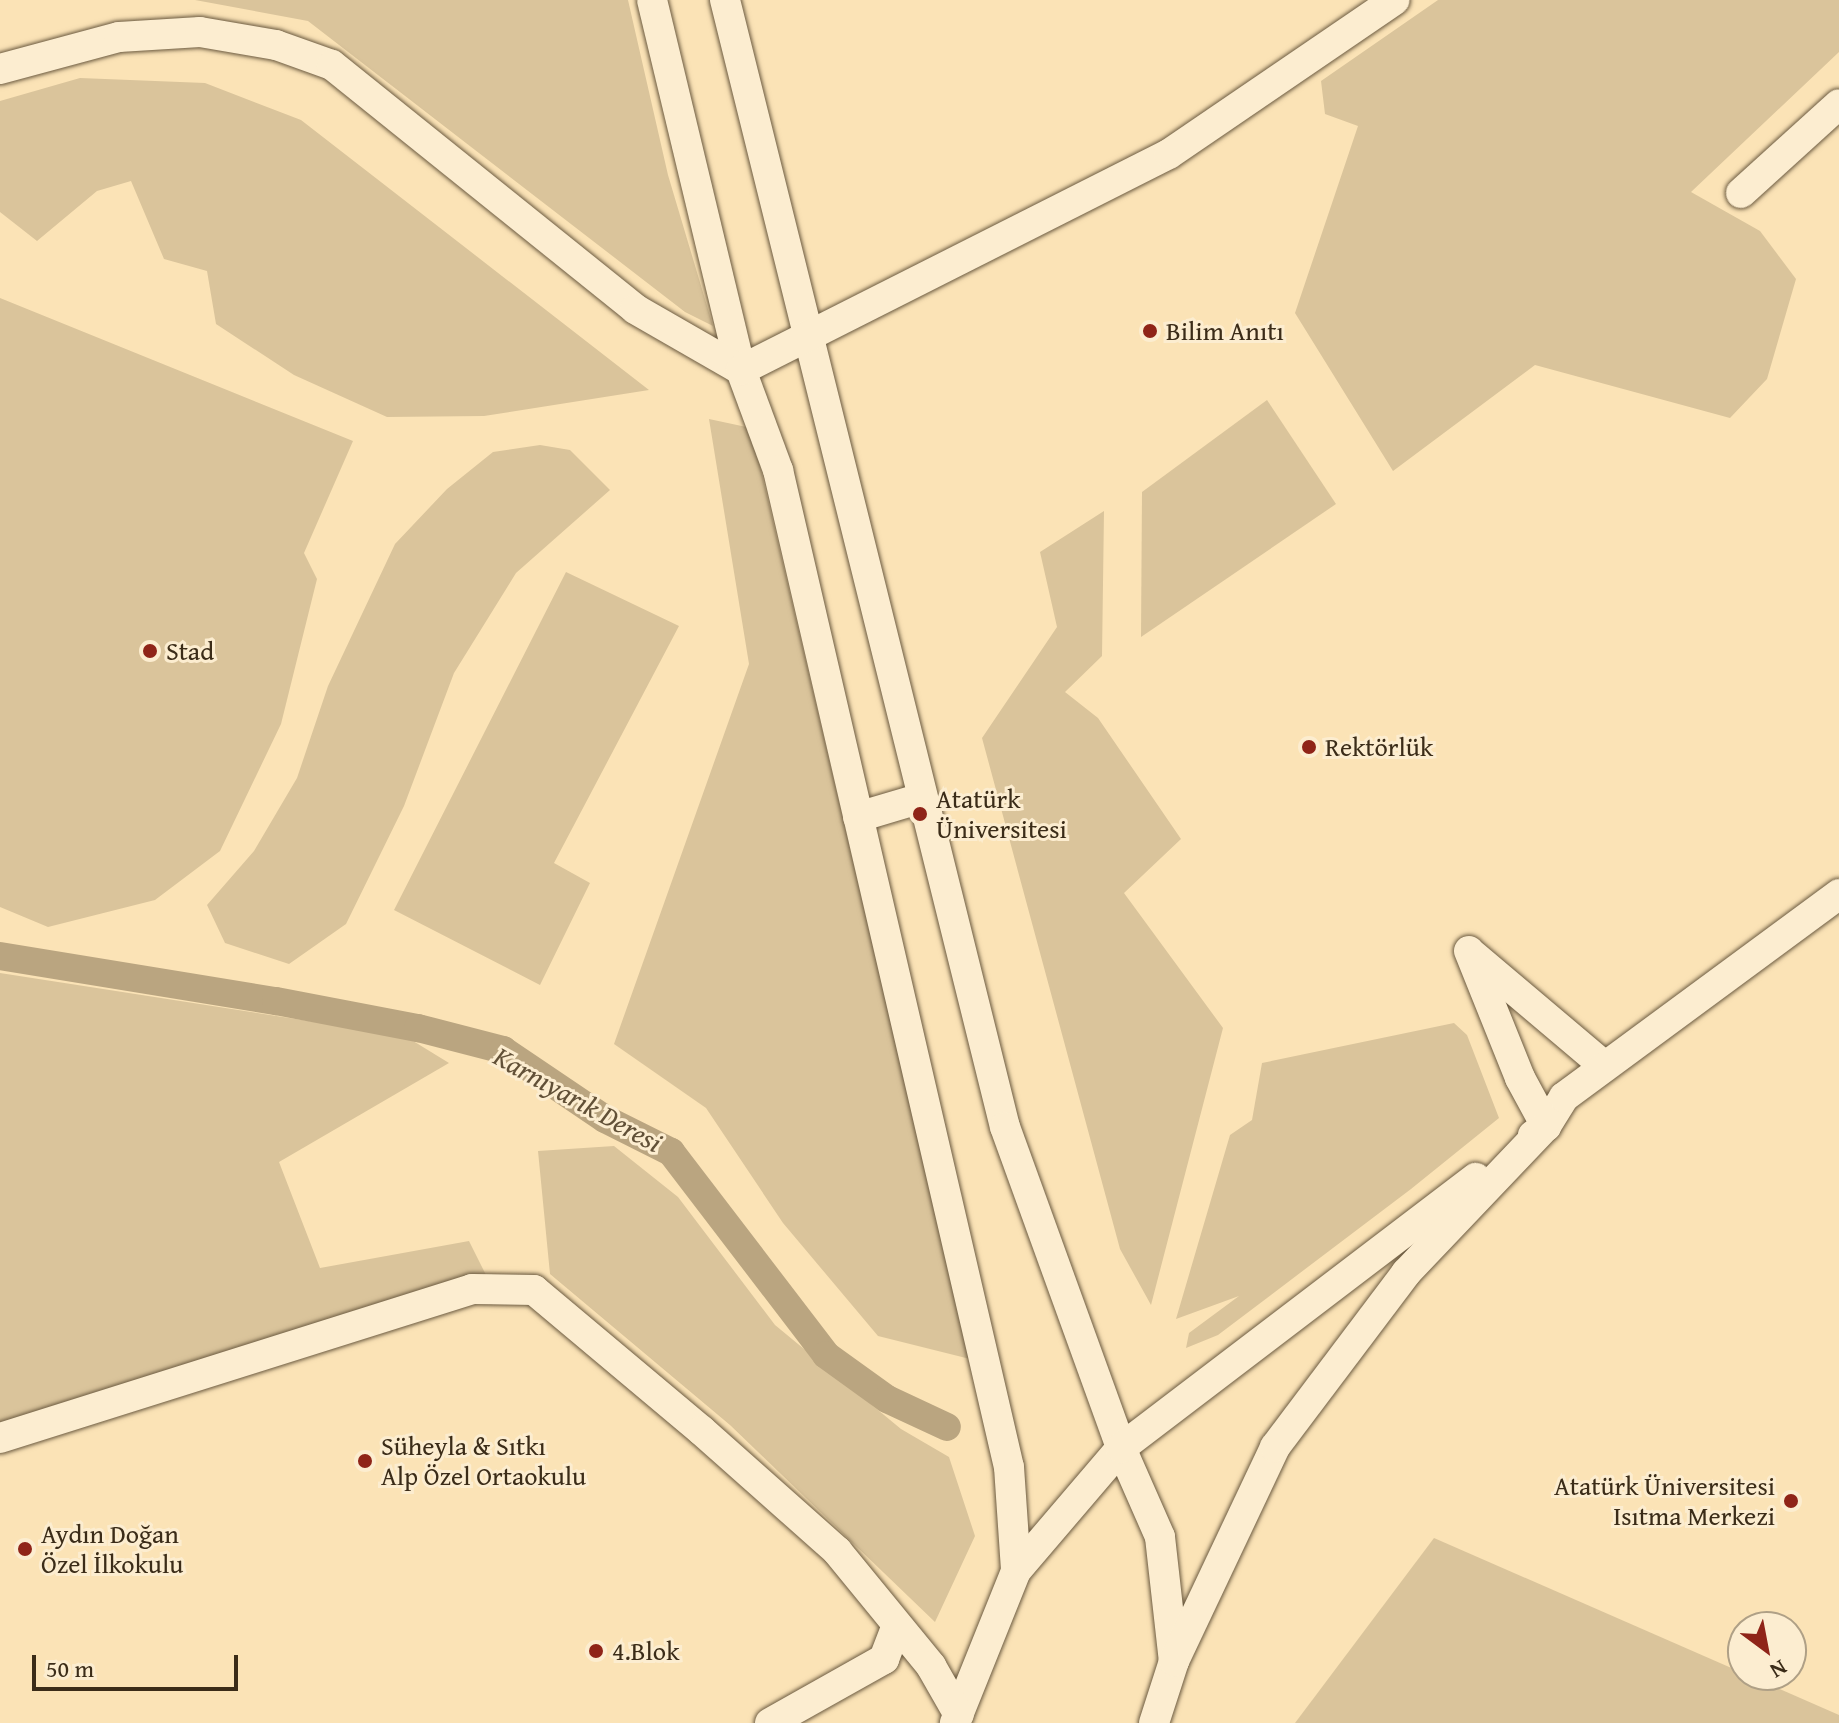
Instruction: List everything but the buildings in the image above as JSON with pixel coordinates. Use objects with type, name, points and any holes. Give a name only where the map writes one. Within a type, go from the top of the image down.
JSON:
[{"type":"street","points":[[652,0],[741,370],[778,470],[1009,1467],[1016,1571]]},
{"type":"street","points":[[725,0],[1005,1127],[1121,1448],[1160,1537],[1174,1661]]},
{"type":"street","points":[[741,370],[1169,154],[1395,0]]},
{"type":"street","points":[[0,69],[119,37],[200,32],[276,45],[332,65],[635,309],[741,370]]},
{"type":"street","points":[[1741,193],[1839,104]]},
{"type":"street","points":[[858,817],[922,798]]},
{"type":"street","points":[[1154,1723],[1174,1661],[1275,1447],[1406,1273],[1546,1126],[1564,1097],[1603,1065],[1839,894]]},
{"type":"street","points":[[1546,1126],[1520,1078],[1469,951],[1570,1041],[1603,1065]]},
{"type":"street","points":[[957,1719],[1016,1571],[1121,1448],[1546,1126]]},
{"type":"street","points":[[0,1438],[472,1289],[534,1290],[702,1431],[837,1551],[896,1628],[931,1666],[957,1719]]},
{"type":"street","points":[[770,1723],[884,1659],[896,1628]]},
{"type":"shaded area","points":[[195,0],[628,0],[668,175],[713,326],[685,312],[308,21]]},
{"type":"shaded area","points":[[1438,0],[1839,0],[1839,52],[1691,192],[1760,231],[1796,279],[1767,379],[1730,418],[1535,365],[1393,471],[1295,313],[1358,126],[1325,114],[1321,81]]},
{"type":"shaded area","points":[[80,78],[205,83],[301,120],[649,390],[484,416],[387,417],[294,375],[216,324],[207,271],[164,259],[131,181],[97,191],[37,241],[0,212],[0,101]]},
{"type":"shaded area","name":"Stad","points":[[0,298],[353,441],[304,553],[317,579],[281,724],[220,851],[155,900],[48,927],[0,907]]},
{"type":"shaded area","points":[[1267,400],[1336,504],[1141,637],[1142,492]]},
{"type":"shaded area","points":[[709,419],[751,428],[970,1359],[878,1336],[783,1223],[706,1108],[614,1044],[749,664]]},
{"type":"shaded area","points":[[540,445],[570,450],[610,490],[516,573],[454,673],[404,806],[346,924],[289,964],[225,943],[207,905],[254,851],[297,778],[328,686],[395,544],[447,489],[493,452]]},
{"type":"shaded area","points":[[1104,511],[1102,656],[1065,692],[1098,718],[1181,839],[1124,893],[1223,1028],[1151,1305],[1120,1249],[982,738],[1057,627],[1040,552]]},
{"type":"shaded area","points":[[566,572],[679,626],[554,863],[590,883],[540,985],[394,910]]},
{"type":"shaded area","points":[[0,973],[405,1036],[449,1063],[279,1162],[320,1268],[469,1241],[487,1277],[0,1433]]},
{"type":"shaded area","points":[[1454,1023],[1467,1035],[1499,1118],[1411,1189],[1218,1335],[1186,1348],[1189,1333],[1239,1296],[1176,1319],[1230,1135],[1252,1120],[1262,1063]]},
{"type":"shaded area","points":[[614,1146],[678,1197],[775,1325],[901,1429],[949,1457],[975,1536],[935,1622],[730,1425],[550,1274],[538,1151]]},
{"type":"shaded area","points":[[1434,1538],[1727,1666],[1727,1691],[1784,1691],[1839,1715],[1839,1723],[1295,1723]]},
{"type":"waterway","name":"Karnıyarık Deresi","points":[[0,956],[276,1001],[418,1028],[503,1050],[605,1119],[671,1152],[826,1355],[887,1399],[947,1427]]},
{"type":"place","name":"Bilim Anıtı","points":[[1150,331]]},
{"type":"place","name":"Stad","points":[[150,651]]},
{"type":"place","name":"Rektörlük","points":[[1309,747]]},
{"type":"place","name":"Atatürk Üniversitesi","points":[[920,814]]},
{"type":"place","name":"Süheyla & Sıtkı Alp Özel Ortaokulu","points":[[365,1461]]},
{"type":"place","name":"Atatürk Üniversitesi Isıtma Merkezi","points":[[1791,1501]]},
{"type":"place","name":"Aydın Doğan Özel İlkokulu","points":[[25,1549]]},
{"type":"place","name":"4.Blok","points":[[596,1651]]}]
